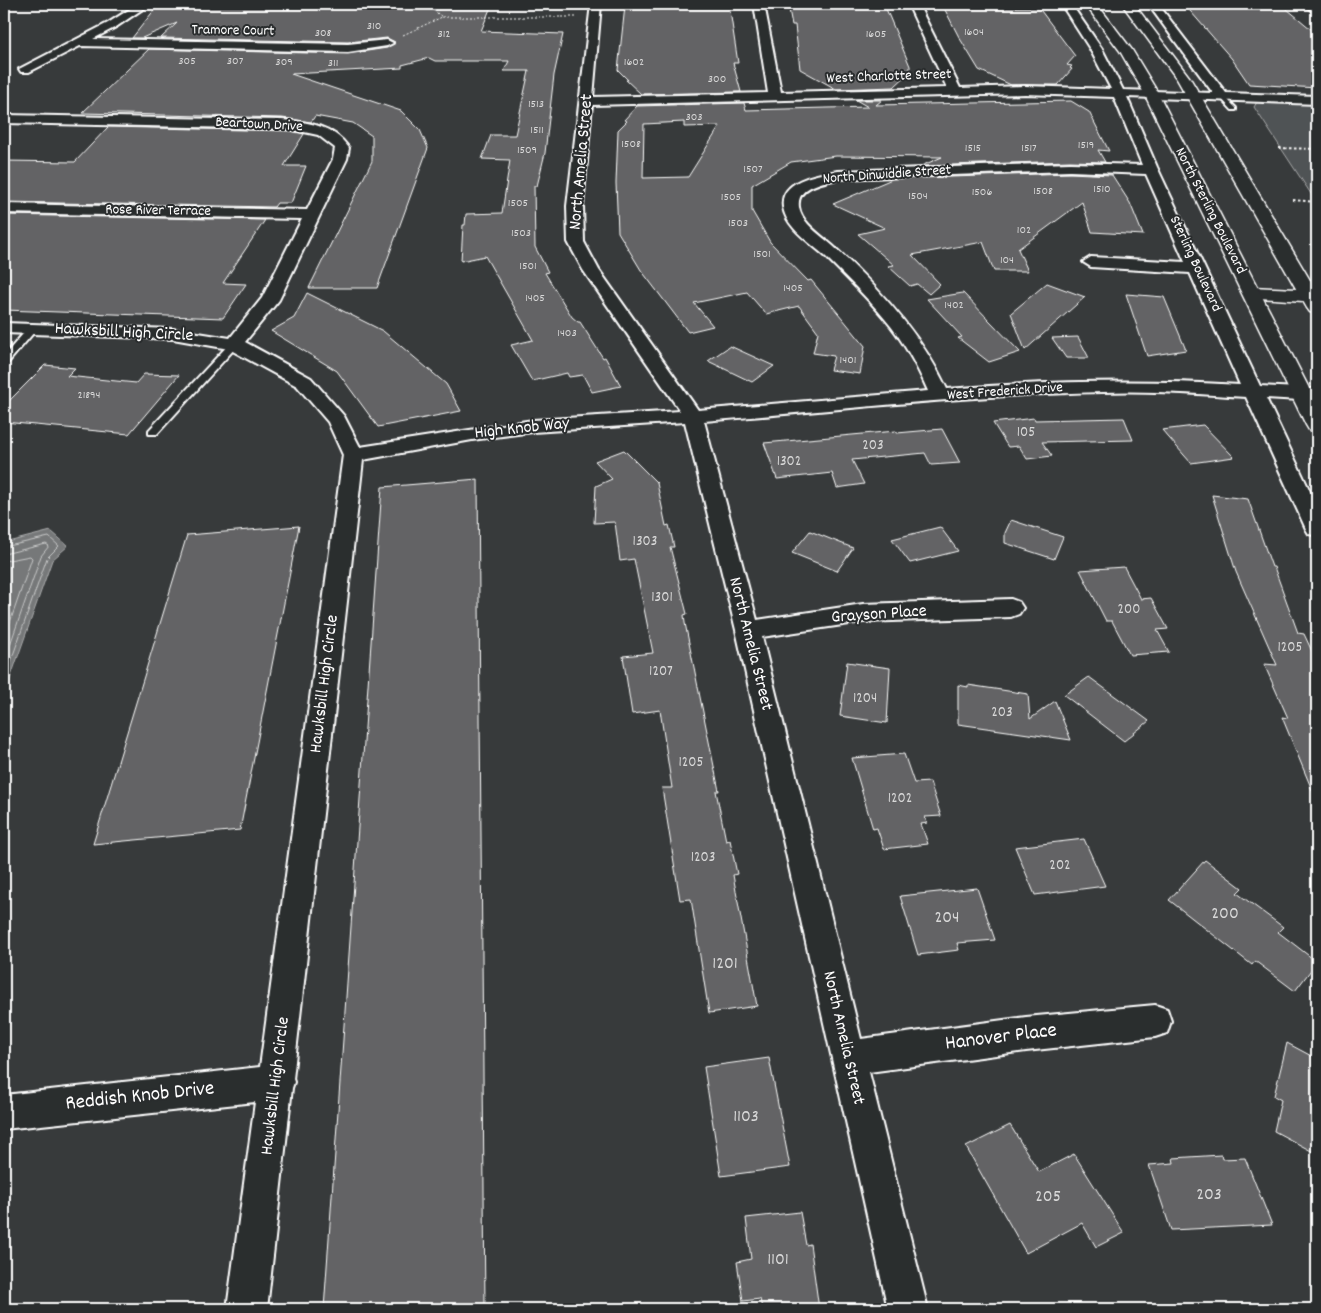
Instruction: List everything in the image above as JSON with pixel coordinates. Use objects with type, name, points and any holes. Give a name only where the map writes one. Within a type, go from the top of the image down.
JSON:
[{"type":"main road","name":"North Sterling Boulevard","points":[[1091,4],[1126,50],[1151,94],[1252,293],[1310,395],[1317,425]]},
{"type":"main road","points":[[1128,4],[1169,55],[1315,300]]},
{"type":"main road","points":[[1252,293],[1315,300]]},
{"type":"street","points":[[25,69],[112,25],[145,4]]},
{"type":"street","points":[[759,4],[775,97]]},
{"type":"street","points":[[913,4],[955,91]]},
{"type":"street","name":"Sterling Boulevard","points":[[1066,4],[1094,46],[1117,92],[1150,170],[1232,341],[1252,391],[1317,529]]},
{"type":"street","points":[[1153,4],[1166,18],[1222,96]]},
{"type":"street","points":[[1308,4],[1317,11]]},
{"type":"street","name":"North Amelia Street","points":[[596,11],[575,206],[576,242],[592,270],[693,416],[748,630],[908,1309]]},
{"type":"street","name":"Tramore Court","points":[[79,42],[348,48],[387,43]]},
{"type":"street","name":"West Charlotte Street","points":[[587,101],[955,91],[1067,90],[1317,100]]},
{"type":"street","name":"Beartown Drive","points":[[4,119],[282,124],[313,128],[327,133],[338,141],[342,148],[340,158],[270,300],[234,344]]},
{"type":"street","name":"North Dinwiddie Street","points":[[940,396],[926,365],[892,316],[842,263],[800,225],[791,207],[794,195],[801,186],[816,179],[838,175],[876,173],[1070,167],[1150,170]]},
{"type":"street","name":"Rose River Terrace","points":[[4,208],[313,215]]},
{"type":"street","points":[[1091,262],[1196,268]]},
{"type":"street","name":"Hawksbill High Circle","points":[[4,328],[173,334],[234,344],[304,382],[337,420],[353,455],[277,1082],[247,1309]]},
{"type":"street","name":"West Frederick Drive","points":[[693,416],[940,396],[1102,386],[1310,395]]},
{"type":"street","name":"High Knob Way","points":[[353,455],[472,434],[533,426],[693,416]]},
{"type":"street","name":"Grayson Place","points":[[748,630],[863,613],[1011,608]]},
{"type":"street","name":"Hanover Place","points":[[848,1058],[1026,1034],[1155,1021]]},
{"type":"street","name":"Reddish Knob Drive","points":[[4,1112],[277,1082]]},
{"type":"lane","points":[[1222,96],[1234,109]]},
{"type":"lane","points":[[4,362],[32,328]]},
{"type":"lane","points":[[153,432],[234,344]]},
{"type":"path","points":[[426,4],[442,18]]},
{"type":"path","points":[[387,43],[442,18],[596,11]]},
{"type":"path","points":[[1280,148],[1317,149]]},
{"type":"path","points":[[1293,200],[1317,202]]},
{"type":"shaded area","points":[[1257,102],[1317,104],[1317,203],[1254,107]]},
{"type":"water","points":[[51,531],[68,546],[52,560],[4,696],[4,543]]},
{"type":"building","points":[[159,4],[309,4],[369,6],[368,8],[440,9],[447,4],[492,4],[481,31],[563,34],[554,75],[545,153],[537,186],[534,186],[535,247],[548,272],[545,273],[572,317],[580,322],[603,358],[605,357],[621,386],[592,392],[583,375],[569,377],[567,373],[532,381],[511,345],[533,340],[485,256],[461,261],[463,225],[465,225],[466,214],[502,213],[510,160],[482,159],[491,135],[515,135],[529,71],[504,71],[509,61],[435,61],[429,58],[402,65],[402,68],[291,74],[401,111],[420,130],[428,148],[377,288],[309,288],[372,161],[372,136],[353,123],[315,116],[311,122],[282,118],[82,113],[149,49],[348,54],[387,48],[395,42],[387,38],[348,42],[161,38],[177,23],[142,38],[132,38]]},
{"type":"building","points":[[669,4],[729,4],[738,63],[733,63],[741,92],[641,94],[626,80],[628,80],[618,70],[625,6],[669,6]]},
{"type":"building","points":[[788,4],[884,4],[910,66],[910,72],[894,87],[836,89],[800,69],[795,25],[792,25]]},
{"type":"building","points":[[1184,4],[1281,4],[1317,34],[1317,88],[1249,84],[1232,59]]},
{"type":"building","points":[[1038,7],[1075,56],[1067,65],[1072,66],[1070,68],[1072,69],[1058,85],[1011,85],[979,70],[944,8]]},
{"type":"building","points":[[856,100],[882,100],[876,105],[1071,101],[1089,112],[1109,151],[1098,150],[1105,162],[1070,161],[921,166],[942,157],[836,156],[791,162],[752,185],[752,211],[770,242],[808,281],[811,280],[865,346],[860,374],[830,370],[834,356],[813,353],[818,332],[799,306],[766,314],[747,292],[694,303],[713,326],[688,332],[641,270],[618,232],[616,183],[618,130],[627,121],[624,120],[637,106],[744,103],[746,110],[868,107]],"holes":[[[684,122],[684,127],[720,126],[688,177],[643,178],[644,124]]]},
{"type":"building","points":[[108,127],[290,131],[304,134],[284,166],[306,166],[291,203],[277,203],[274,207],[4,202],[4,161],[75,162]]},
{"type":"building","points":[[1070,173],[1112,175],[1130,203],[1143,235],[1092,232],[1082,202],[1018,249],[1028,271],[994,271],[983,242],[912,255],[940,284],[929,294],[917,284],[910,286],[888,266],[894,265],[858,234],[885,228],[833,204],[892,179]]},
{"type":"building","points":[[4,215],[265,220],[223,283],[246,284],[223,318],[4,310]]},
{"type":"building","points":[[1047,283],[1085,297],[1025,350],[1011,313]]},
{"type":"building","points":[[307,293],[383,331],[446,384],[461,411],[378,427],[337,371],[271,331],[294,318]]},
{"type":"building","points":[[963,293],[1020,352],[989,362],[958,338],[962,337],[927,299]]},
{"type":"building","points":[[1126,294],[1164,297],[1186,350],[1147,356]]},
{"type":"building","points":[[1078,337],[1089,358],[1066,358],[1052,338]]},
{"type":"building","points":[[730,346],[774,366],[752,382],[708,361]]},
{"type":"building","points":[[45,365],[75,368],[67,376],[136,383],[144,374],[179,375],[129,434],[4,422],[4,406]]},
{"type":"building","points":[[1034,418],[1035,420],[1124,418],[1133,440],[1042,442],[1052,456],[1027,459],[1019,446],[1008,447],[993,423]]},
{"type":"building","points":[[1203,425],[1234,457],[1191,463],[1162,430]]},
{"type":"building","points":[[942,429],[960,463],[931,465],[925,453],[852,460],[864,484],[837,488],[832,473],[777,479],[764,443],[896,431],[897,433]]},
{"type":"building","points":[[624,450],[657,483],[666,526],[669,525],[674,547],[670,547],[687,614],[684,615],[685,623],[719,791],[716,791],[726,841],[730,840],[737,874],[733,875],[757,1006],[709,1013],[691,899],[680,900],[662,788],[672,788],[660,710],[632,714],[623,656],[653,653],[634,559],[620,561],[615,522],[594,523],[596,486],[612,479],[595,461]]},
{"type":"building","points":[[478,479],[485,1309],[324,1309],[382,487]]},
{"type":"building","points":[[1212,495],[1248,499],[1298,633],[1304,634],[1317,662],[1317,802],[1282,717],[1288,718],[1264,664],[1277,665],[1236,572]]},
{"type":"building","points":[[1011,520],[1063,537],[1054,559],[1005,543],[1005,533]]},
{"type":"building","points":[[299,526],[240,830],[93,844],[187,535]]},
{"type":"building","points":[[940,527],[958,551],[910,563],[892,539]]},
{"type":"building","points":[[810,531],[853,548],[837,571],[792,553]]},
{"type":"building","points":[[1124,567],[1141,599],[1151,598],[1168,629],[1157,630],[1169,652],[1130,655],[1112,621],[1106,621],[1080,570]]},
{"type":"building","points":[[847,662],[890,668],[887,723],[840,716]]},
{"type":"building","points":[[1089,677],[1149,721],[1124,741],[1064,695]]},
{"type":"building","points":[[958,685],[1028,694],[1030,719],[1055,701],[1071,740],[958,724]]},
{"type":"building","points":[[904,754],[914,783],[930,782],[941,816],[925,817],[927,823],[921,824],[928,844],[884,849],[877,828],[873,829],[852,758]]},
{"type":"building","points":[[1084,839],[1105,886],[1035,895],[1015,847]]},
{"type":"building","points":[[1205,860],[1242,888],[1237,893],[1283,927],[1278,932],[1317,962],[1295,991],[1255,961],[1252,965],[1169,900]]},
{"type":"building","points":[[977,888],[995,940],[957,943],[959,950],[918,955],[900,896]]},
{"type":"building","points":[[1287,1043],[1317,1059],[1317,1154],[1274,1131],[1281,1100],[1274,1096]]},
{"type":"building","points":[[769,1058],[790,1167],[721,1176],[704,1067]]},
{"type":"building","points":[[1010,1125],[1039,1172],[1074,1154],[1124,1233],[1096,1247],[1082,1223],[1026,1253],[966,1147]]},
{"type":"building","points":[[1221,1155],[1222,1159],[1245,1158],[1272,1225],[1171,1230],[1149,1165],[1174,1163],[1173,1158]]},
{"type":"building","points":[[800,1212],[806,1245],[810,1244],[819,1309],[762,1309],[760,1299],[743,1301],[737,1262],[751,1259],[746,1218]]}]
